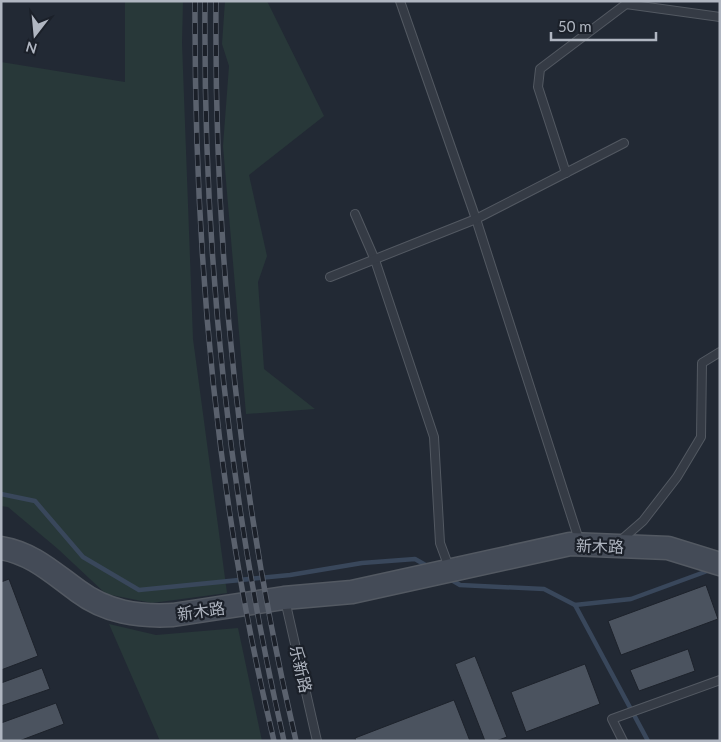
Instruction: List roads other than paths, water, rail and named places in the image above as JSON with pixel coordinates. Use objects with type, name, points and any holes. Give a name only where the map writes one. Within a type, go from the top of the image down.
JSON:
[{"type":"street","name":"新木路","points":[[1,548],[10,549],[31,557],[92,600],[114,610],[139,615],[173,615],[284,598],[352,592],[570,544],[668,548],[720,564]]},
{"type":"lane","points":[[400,1],[476,219],[580,545]]},
{"type":"lane","points":[[566,174],[538,87],[540,69],[626,4],[720,17]]},
{"type":"lane","points":[[330,277],[476,219],[624,144]]},
{"type":"lane","points":[[355,214],[375,260],[434,437],[440,543],[451,571]]},
{"type":"lane","points":[[614,546],[643,520],[676,477],[701,437],[702,363],[720,352]]},
{"type":"lane","name":"乐新路","points":[[284,598],[317,741]]},
{"type":"lane","points":[[623,741],[612,719],[720,680]]},
{"type":"waterway","points":[[1,494],[35,501],[83,557],[139,590],[290,575],[362,563],[415,559],[429,567]]},
{"type":"waterway","points":[[575,605],[631,599],[710,570]]},
{"type":"waterway","points":[[448,578],[460,585],[544,589],[575,605],[648,741]]},
{"type":"railway","points":[[195,1],[199,187],[212,374],[223,467],[237,559],[254,651],[274,741]]},
{"type":"railway","points":[[205,1],[209,188],[214,280],[223,373],[234,466],[248,558],[264,650],[284,741]]},
{"type":"railway","points":[[216,1],[220,188],[225,281],[234,374],[259,558],[276,650],[296,741]]}]
